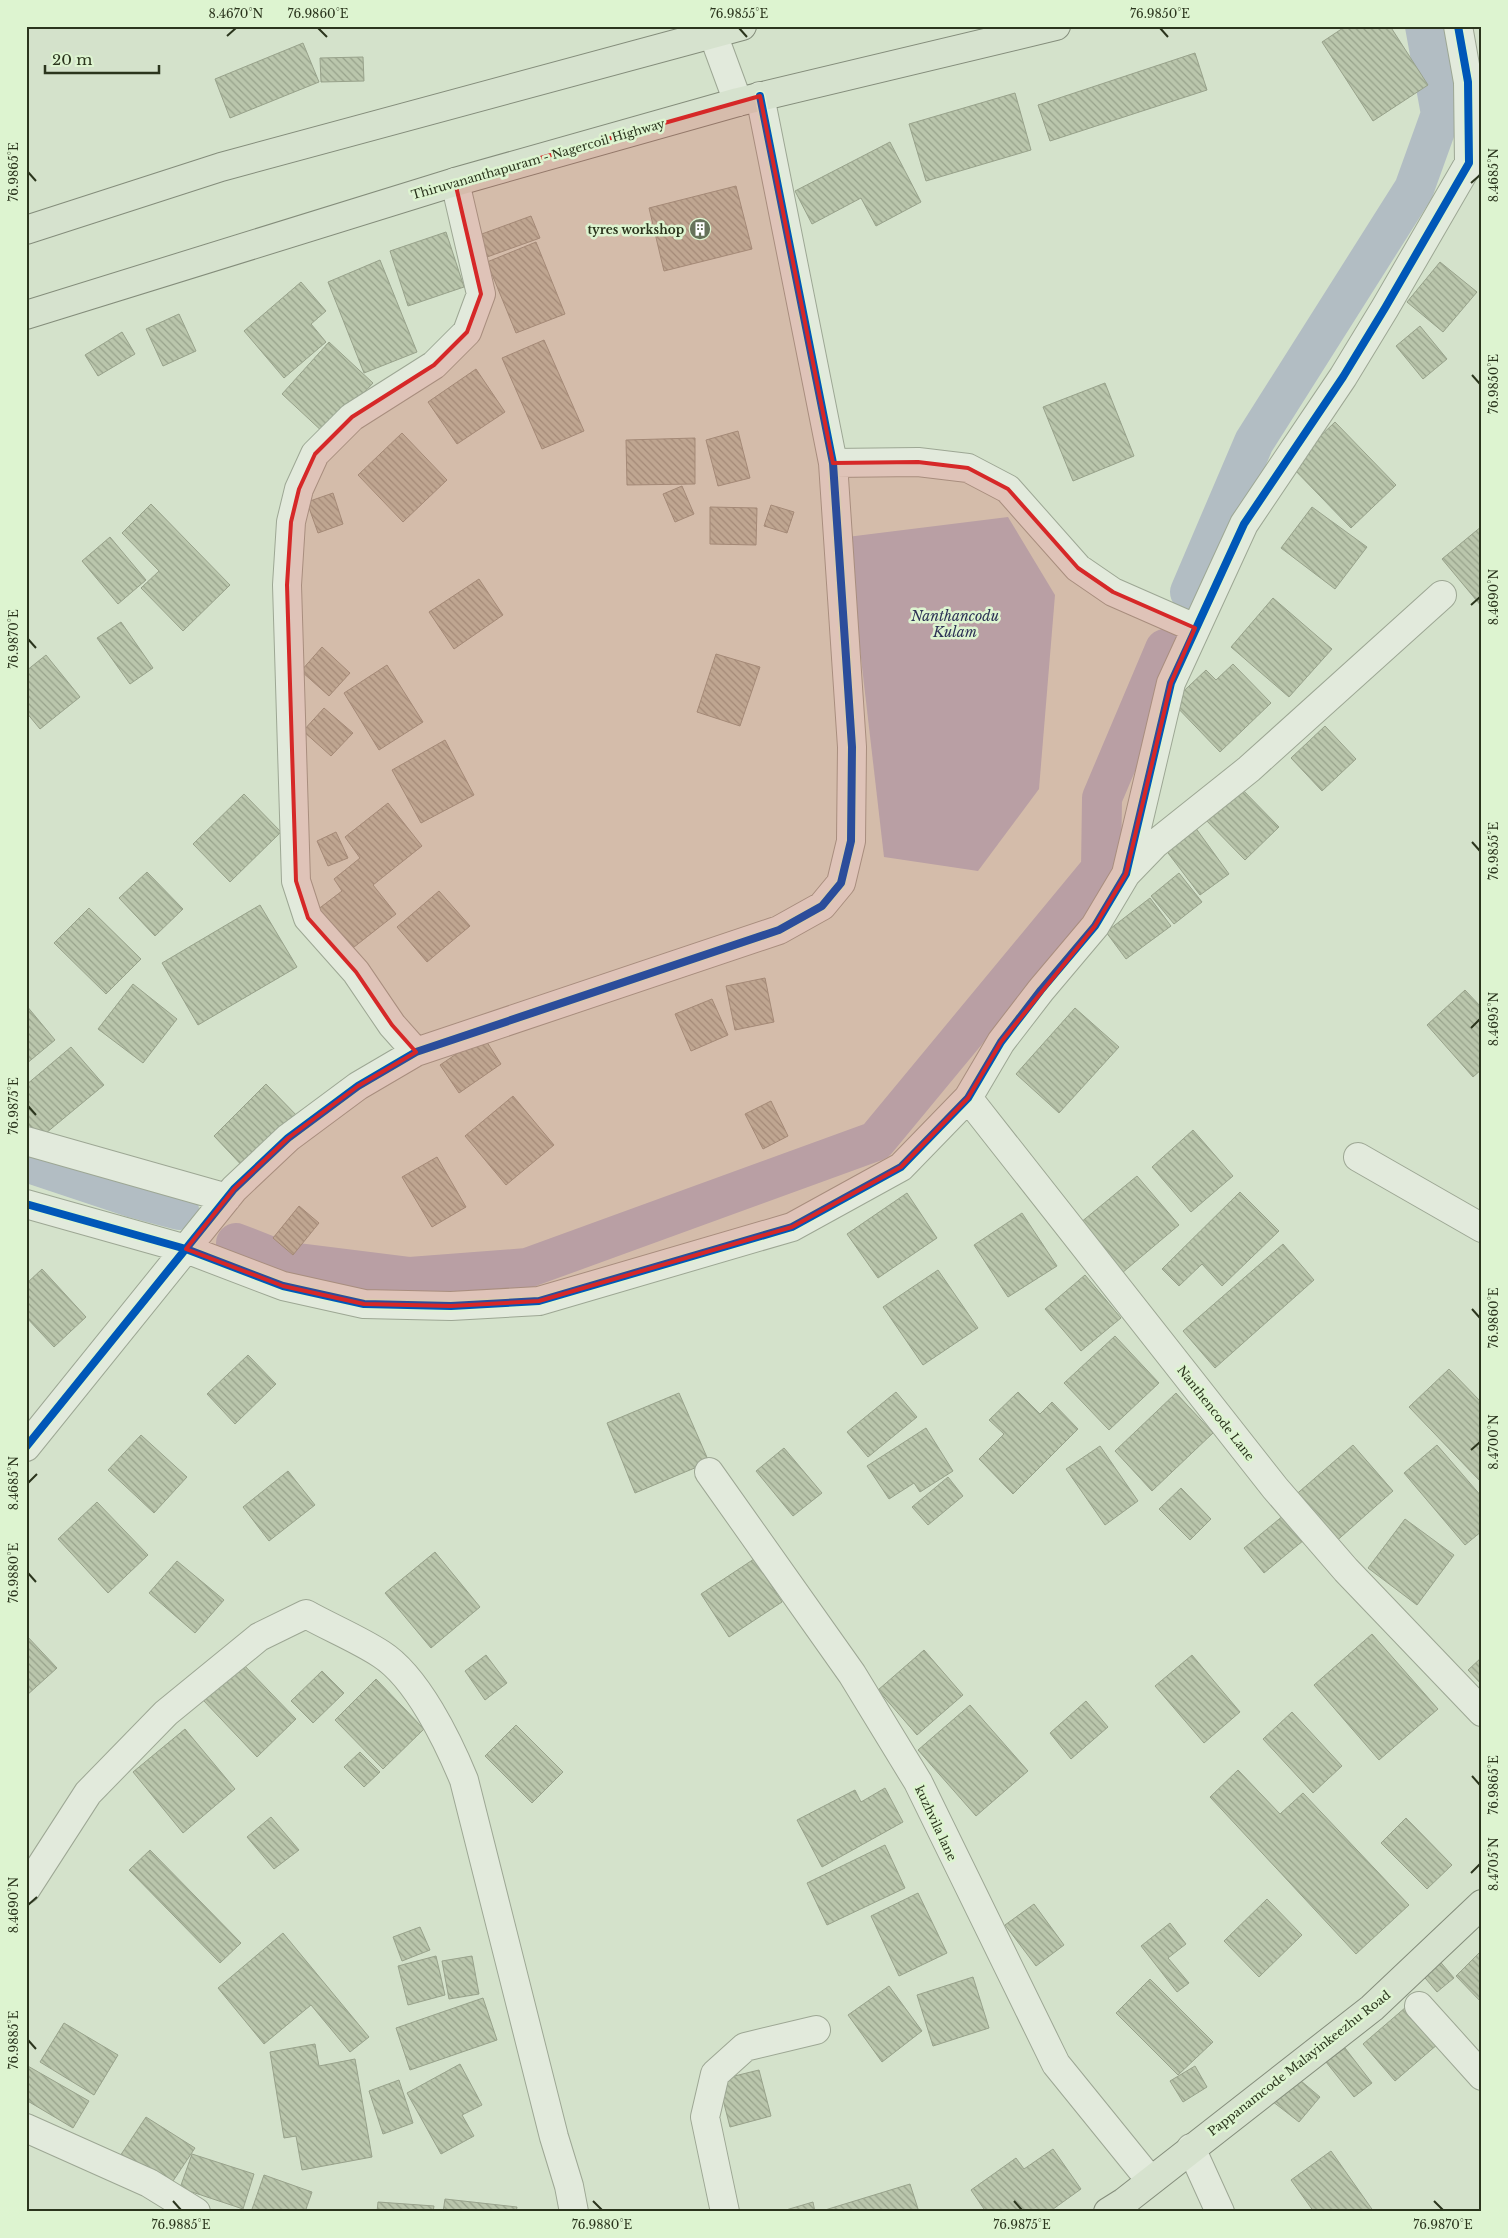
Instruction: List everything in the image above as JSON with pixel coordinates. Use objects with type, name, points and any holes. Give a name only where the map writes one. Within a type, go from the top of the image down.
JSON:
[{"type":"main road","points":[[26,230],[221,167],[712,30],[742,26]]},
{"type":"main road","name":"Thiruvananthapuram - Nagercoil Highway","points":[[26,316],[455,182],[749,99],[1056,26]]},
{"type":"main road","name":"Pappanamcode Malayinkeezhu Road","points":[[1108,2212],[1124,2202],[1372,2008],[1482,1904]]},
{"type":"street","points":[[1126,874],[1172,684],[1195,628],[1244,524],[1357,354],[1468,163],[1468,82],[1458,26]]},
{"type":"street","points":[[26,1446],[234,1189],[288,1138],[358,1086],[416,1052],[779,930],[822,906],[841,883],[851,841],[852,747],[833,463],[749,99],[712,30]]},
{"type":"street","points":[[416,1052],[392,1025],[356,972],[308,918],[296,880],[287,585],[291,522],[299,489],[314,454],[352,417],[434,365],[467,332],[481,294],[455,182]]},
{"type":"street","points":[[833,463],[918,462],[968,468],[1008,489],[1078,568],[1113,592],[1195,628]]},
{"type":"street","points":[[26,1204],[186,1248],[282,1286],[364,1304],[451,1306],[539,1301],[792,1227],[902,1167],[968,1098],[1001,1042],[1094,926],[1126,874],[1155,844],[1249,769],[1442,595]]},
{"type":"street","name":"Nanthencode Lane","points":[[968,1098],[1275,1488],[1346,1570],[1482,1712]]},
{"type":"street","points":[[26,1141],[227,1198]]},
{"type":"street","points":[[1358,1157],[1482,1228]]},
{"type":"street","name":"kuzhvila lane","points":[[709,1472],[852,1674],[918,1782],[1056,2064],[1150,2180]]},
{"type":"street","points":[[26,1890],[88,1793],[166,1713],[259,1637],[306,1614],[382,1654],[412,1684],[449,1744],[464,1780],[554,2137],[569,2186],[574,2212]]},
{"type":"street","points":[[1419,2006],[1482,2076]]},
{"type":"street","points":[[725,2212],[705,2117],[715,2074],[745,2046],[816,2030]]},
{"type":"street","points":[[26,2128],[149,2183],[196,2212]]},
{"type":"street","points":[[1191,2148],[1220,2212]]},
{"type":"highlighted area","points":[[760,96],[833,463],[918,462],[968,468],[1008,489],[1078,568],[1113,592],[1195,628],[1171,683],[1126,874],[1095,926],[1001,1042],[968,1098],[901,1167],[792,1227],[539,1301],[451,1306],[364,1304],[283,1286],[186,1249],[234,1189],[288,1138],[358,1086],[416,1052],[392,1025],[356,972],[308,918],[296,881],[287,585],[291,522],[299,489],[315,454],[352,417],[434,365],[467,332],[481,294],[455,182]]},
{"type":"water","name":"Nanthancodu Kulam","points":[[1008,517],[1055,595],[1039,789],[978,871],[884,857],[847,537]]},
{"type":"building","points":[[1346,26],[1390,26],[1428,85],[1373,121],[1322,42]]},
{"type":"building","points":[[303,43],[319,82],[230,118],[215,79]]},
{"type":"building","points":[[1195,53],[1207,90],[1050,141],[1038,105]]},
{"type":"building","points":[[363,57],[364,81],[321,82],[320,58]]},
{"type":"building","points":[[1015,93],[1031,150],[926,181],[909,124]]},
{"type":"building","points":[[890,142],[921,202],[876,226],[861,198],[812,224],[795,191]]},
{"type":"building","name":"tyres workshop","points":[[736,186],[752,249],[664,271],[649,208]]},
{"type":"building","points":[[531,216],[540,238],[487,257],[479,235]]},
{"type":"building","points":[[446,232],[464,287],[408,306],[390,251]]},
{"type":"building","points":[[536,242],[565,314],[516,333],[487,262]]},
{"type":"building","points":[[380,260],[417,352],[364,373],[328,282]]},
{"type":"building","points":[[1440,262],[1477,292],[1443,332],[1407,302]]},
{"type":"building","points":[[301,282],[326,311],[311,324],[326,342],[284,378],[244,331]]},
{"type":"building","points":[[179,314],[196,351],[163,366],[146,329]]},
{"type":"building","points":[[1420,326],[1447,359],[1423,379],[1396,346]]},
{"type":"building","points":[[122,332],[135,354],[98,376],[85,355]]},
{"type":"building","points":[[544,340],[584,431],[542,449],[502,358]]},
{"type":"building","points":[[329,342],[373,383],[325,434],[282,394]]},
{"type":"building","points":[[476,369],[505,412],[457,444],[428,402]]},
{"type":"building","points":[[1105,383],[1134,456],[1073,481],[1043,407]]},
{"type":"building","points":[[1335,422],[1396,485],[1351,528],[1290,465]]},
{"type":"building","points":[[738,431],[750,478],[718,486],[706,440]]},
{"type":"building","points":[[402,433],[447,480],[403,522],[358,475]]},
{"type":"building","points":[[695,438],[695,484],[627,485],[626,440]]},
{"type":"building","points":[[682,486],[694,514],[675,522],[663,494]]},
{"type":"building","points":[[333,493],[343,524],[318,533],[307,502]]},
{"type":"building","points":[[151,504],[230,585],[183,631],[141,588],[159,571],[122,533]]},
{"type":"building","points":[[771,505],[794,512],[787,533],[764,526]]},
{"type":"building","points":[[710,507],[757,508],[756,545],[710,544]]},
{"type":"building","points":[[1312,507],[1367,547],[1335,589],[1281,548]]},
{"type":"building","points":[[1482,526],[1482,607],[1442,559]]},
{"type":"building","points":[[110,537],[146,580],[118,604],[82,561]]},
{"type":"building","points":[[479,579],[503,615],[454,649],[429,612]]},
{"type":"building","points":[[1273,598],[1332,649],[1289,697],[1231,647]]},
{"type":"building","points":[[121,622],[153,668],[130,684],[97,638]]},
{"type":"building","points":[[322,647],[350,673],[329,696],[301,671]]},
{"type":"building","points":[[716,654],[760,667],[740,726],[697,712]]},
{"type":"building","points":[[46,655],[80,697],[40,729],[26,712],[26,671]]},
{"type":"building","points":[[1233,664],[1271,703],[1220,752],[1172,702],[1206,670],[1216,680]]},
{"type":"building","points":[[387,665],[423,722],[379,750],[344,693]]},
{"type":"building","points":[[324,708],[353,733],[331,756],[303,731]]},
{"type":"building","points":[[1325,726],[1356,759],[1322,791],[1291,758]]},
{"type":"building","points":[[445,740],[474,795],[421,823],[392,770]]},
{"type":"building","points":[[1236,783],[1279,827],[1245,860],[1202,816]]},
{"type":"building","points":[[244,794],[281,832],[230,882],[193,844]]},
{"type":"building","points":[[388,803],[422,846],[373,885],[396,914],[349,951],[317,910],[342,891],[334,879],[360,858],[345,837]]},
{"type":"building","points":[[1195,827],[1229,874],[1200,895],[1165,849]]},
{"type":"building","points":[[336,832],[348,858],[328,866],[317,841]]},
{"type":"building","points":[[147,872],[183,909],[155,936],[119,898]]},
{"type":"building","points":[[1179,873],[1202,902],[1174,924],[1151,896]]},
{"type":"building","points":[[439,891],[470,926],[427,962],[397,927]]},
{"type":"building","points":[[1150,898],[1171,926],[1126,959],[1106,932]]},
{"type":"building","points":[[260,905],[297,967],[198,1025],[162,963]]},
{"type":"building","points":[[89,908],[141,959],[106,994],[54,943]]},
{"type":"building","points":[[765,978],[774,1022],[735,1030],[726,986]]},
{"type":"building","points":[[133,984],[177,1019],[143,1063],[98,1029]]},
{"type":"building","points":[[1465,990],[1482,1008],[1482,1069],[1473,1077],[1427,1025]]},
{"type":"building","points":[[712,999],[728,1035],[691,1051],[675,1014]]},
{"type":"building","points":[[26,1005],[55,1040],[26,1064]]},
{"type":"building","points":[[1075,1008],[1119,1047],[1059,1113],[1016,1074]]},
{"type":"building","points":[[483,1036],[501,1064],[459,1093],[440,1065]]},
{"type":"building","points":[[71,1047],[104,1085],[40,1138],[26,1121],[26,1085]]},
{"type":"building","points":[[266,1084],[301,1120],[248,1172],[214,1136]]},
{"type":"building","points":[[513,1096],[554,1145],[506,1185],[465,1136]]},
{"type":"building","points":[[771,1101],[788,1136],[763,1149],[745,1114]]},
{"type":"building","points":[[1193,1130],[1233,1176],[1191,1212],[1152,1167]]},
{"type":"building","points":[[437,1157],[466,1207],[432,1227],[402,1177]]},
{"type":"building","points":[[1137,1176],[1179,1225],[1122,1273],[1080,1223]]},
{"type":"building","points":[[1240,1192],[1279,1231],[1222,1286],[1202,1264],[1179,1286],[1162,1269]]},
{"type":"building","points":[[907,1193],[937,1238],[878,1278],[847,1234]]},
{"type":"building","points":[[299,1206],[319,1223],[293,1255],[273,1238]]},
{"type":"building","points":[[1022,1213],[1057,1266],[1008,1297],[974,1245]]},
{"type":"building","points":[[1283,1244],[1314,1280],[1215,1368],[1183,1331]]},
{"type":"building","points":[[42,1269],[86,1317],[54,1347],[26,1317],[26,1284]]},
{"type":"building","points":[[938,1270],[978,1328],[923,1365],[883,1307]]},
{"type":"building","points":[[1085,1275],[1121,1318],[1081,1351],[1045,1309]]},
{"type":"building","points":[[1115,1336],[1159,1383],[1109,1430],[1064,1383]]},
{"type":"building","points":[[248,1355],[276,1384],[235,1424],[207,1394]]},
{"type":"building","points":[[1449,1369],[1482,1403],[1482,1477],[1479,1480],[1409,1407]]},
{"type":"building","points":[[896,1392],[917,1417],[868,1457],[847,1432]]},
{"type":"building","points":[[1018,1392],[1040,1414],[1052,1402],[1078,1429],[1013,1494],[979,1459],[1004,1434],[989,1420]]},
{"type":"building","points":[[679,1393],[709,1462],[635,1493],[607,1423]]},
{"type":"building","points":[[1176,1393],[1213,1433],[1152,1491],[1115,1451]]},
{"type":"building","points":[[926,1428],[953,1471],[920,1492],[914,1483],[889,1499],[867,1466]]},
{"type":"building","points":[[141,1435],[187,1477],[154,1513],[108,1470]]},
{"type":"building","points":[[1353,1445],[1393,1491],[1333,1544],[1292,1498]]},
{"type":"building","points":[[1437,1445],[1482,1497],[1482,1531],[1465,1545],[1404,1473]]},
{"type":"building","points":[[1100,1446],[1138,1501],[1105,1525],[1066,1469]]},
{"type":"building","points":[[784,1448],[822,1493],[793,1516],[756,1471]]},
{"type":"building","points":[[288,1471],[315,1505],[269,1541],[243,1507]]},
{"type":"building","points":[[948,1477],[963,1496],[928,1525],[912,1507]]},
{"type":"building","points":[[1181,1488],[1211,1519],[1190,1540],[1159,1509]]},
{"type":"building","points":[[97,1502],[148,1555],[108,1593],[58,1539]]},
{"type":"building","points":[[1284,1515],[1304,1540],[1264,1573],[1244,1548]]},
{"type":"building","points":[[1405,1519],[1454,1555],[1417,1605],[1368,1568]]},
{"type":"building","points":[[435,1552],[480,1607],[431,1648],[385,1593]]},
{"type":"building","points":[[754,1559],[782,1602],[729,1637],[701,1594]]},
{"type":"building","points":[[177,1561],[224,1600],[195,1633],[149,1593]]},
{"type":"building","points":[[1372,1634],[1438,1709],[1379,1760],[1314,1685]]},
{"type":"building","points":[[26,1635],[57,1668],[26,1696]]},
{"type":"building","points":[[924,1650],[963,1695],[917,1735],[878,1690]]},
{"type":"building","points":[[486,1655],[507,1683],[485,1700],[465,1671]]},
{"type":"building","points":[[1192,1655],[1240,1712],[1204,1743],[1155,1686]]},
{"type":"building","points":[[1482,1657],[1482,1685],[1468,1670]]},
{"type":"building","points":[[242,1663],[296,1719],[257,1757],[203,1700]]},
{"type":"building","points":[[322,1671],[344,1693],[313,1723],[291,1701]]},
{"type":"building","points":[[376,1679],[424,1729],[383,1769],[335,1720]]},
{"type":"building","points":[[1086,1701],[1108,1727],[1071,1759],[1050,1733]]},
{"type":"building","points":[[970,1705],[1028,1771],[976,1816],[918,1750]]},
{"type":"building","points":[[1292,1712],[1342,1766],[1313,1793],[1263,1739]]},
{"type":"building","points":[[516,1725],[563,1772],[532,1803],[485,1756]]},
{"type":"building","points":[[185,1729],[235,1789],[183,1833],[133,1772]]},
{"type":"building","points":[[360,1752],[380,1772],[364,1787],[344,1767]]},
{"type":"building","points":[[1238,1770],[1280,1814],[1303,1793],[1409,1905],[1356,1954],[1210,1797]]},
{"type":"building","points":[[885,1788],[903,1822],[822,1867],[797,1820],[855,1790],[861,1802]]},
{"type":"building","points":[[271,1817],[299,1850],[274,1869],[247,1837]]},
{"type":"building","points":[[1406,1818],[1452,1865],[1427,1889],[1381,1843]]},
{"type":"building","points":[[885,1845],[905,1888],[827,1925],[807,1883]]},
{"type":"building","points":[[150,1850],[241,1943],[220,1963],[129,1870]]},
{"type":"building","points":[[918,1893],[947,1953],[899,1976],[871,1916]]},
{"type":"building","points":[[1267,1899],[1302,1935],[1259,1977],[1224,1941]]},
{"type":"building","points":[[1034,1904],[1064,1945],[1036,1966],[1005,1925]]},
{"type":"building","points":[[1170,1923],[1186,1944],[1168,1958],[1189,1983],[1177,1992],[1141,1946]]},
{"type":"building","points":[[420,1927],[430,1950],[402,1961],[393,1937]]},
{"type":"building","points":[[283,1933],[369,2037],[350,2052],[311,2005],[264,2044],[218,1988]]},
{"type":"building","points":[[1479,1953],[1482,1956],[1482,2003],[1456,1976]]},
{"type":"building","points":[[436,1956],[445,1995],[408,2005],[398,1966]]},
{"type":"building","points":[[472,1956],[479,1994],[449,1999],[442,1961]]},
{"type":"building","points":[[1437,1958],[1454,1978],[1437,1992],[1420,1972]]},
{"type":"building","points":[[973,1977],[989,2028],[933,2046],[917,1995]]},
{"type":"building","points":[[1150,1979],[1213,2042],[1178,2075],[1116,2013]]},
{"type":"building","points":[[889,1986],[922,2031],[882,2062],[848,2015]]},
{"type":"building","points":[[483,1998],[497,2040],[410,2070],[396,2028]]},
{"type":"building","points":[[1406,2007],[1438,2044],[1395,2081],[1363,2044]]},
{"type":"building","points":[[64,2023],[118,2055],[94,2095],[40,2062]]},
{"type":"building","points":[[315,2044],[319,2066],[355,2059],[372,2157],[302,2170],[296,2136],[284,2138],[270,2052]]},
{"type":"building","points":[[1345,2048],[1372,2083],[1354,2097],[1326,2062]]},
{"type":"building","points":[[460,2064],[482,2105],[462,2115],[474,2136],[441,2154],[407,2093]]},
{"type":"building","points":[[26,2065],[89,2101],[73,2128],[26,2100]]},
{"type":"building","points":[[1195,2066],[1207,2087],[1183,2102],[1170,2081]]},
{"type":"building","points":[[759,2070],[771,2116],[730,2127],[718,2080]]},
{"type":"building","points":[[1294,2075],[1320,2097],[1299,2122],[1272,2101]]},
{"type":"building","points":[[399,2080],[413,2123],[383,2134],[369,2091]]},
{"type":"building","points":[[146,2117],[195,2148],[169,2187],[120,2156]]},
{"type":"building","points":[[1053,2149],[1081,2189],[1049,2212],[986,2212],[971,2190],[1016,2158],[1024,2169]]},
{"type":"building","points":[[1331,2151],[1374,2212],[1314,2212],[1291,2180]]},
{"type":"building","points":[[192,2154],[254,2174],[243,2209],[180,2188]]},
{"type":"building","points":[[264,2175],[312,2192],[305,2212],[251,2212]]},
{"type":"building","points":[[910,2184],[919,2212],[826,2212],[825,2210]]},
{"type":"building","points":[[445,2199],[517,2207],[516,2212],[443,2212]]},
{"type":"building","points":[[378,2202],[434,2206],[433,2212],[377,2212]]},
{"type":"building","points":[[813,2202],[815,2212],[779,2212]]},
{"type":"waterway","points":[[1190,592],[1254,442],[1414,189],[1441,114],[1425,26]]},
{"type":"waterway","points":[[236,1243],[282,1261],[410,1277],[527,1268],[876,1141],[1101,869],[1102,798],[1165,649]]},
{"type":"waterway","points":[[26,1162],[134,1198],[179,1210]]},
{"type":"cycle path","points":[[26,1204],[186,1249],[283,1286],[364,1304],[451,1306],[539,1301],[792,1227],[901,1167],[968,1098],[1001,1042],[1041,990],[1095,926],[1126,874],[1171,683],[1244,524],[1343,377],[1469,163],[1468,82],[1458,26]]},
{"type":"cycle path","points":[[26,1447],[234,1189],[288,1138],[358,1086],[416,1052],[779,930],[822,906],[841,883],[851,841],[852,747],[833,463],[760,96]]},
{"type":"place","name":"tyres workshop","points":[[700,229]]}]
